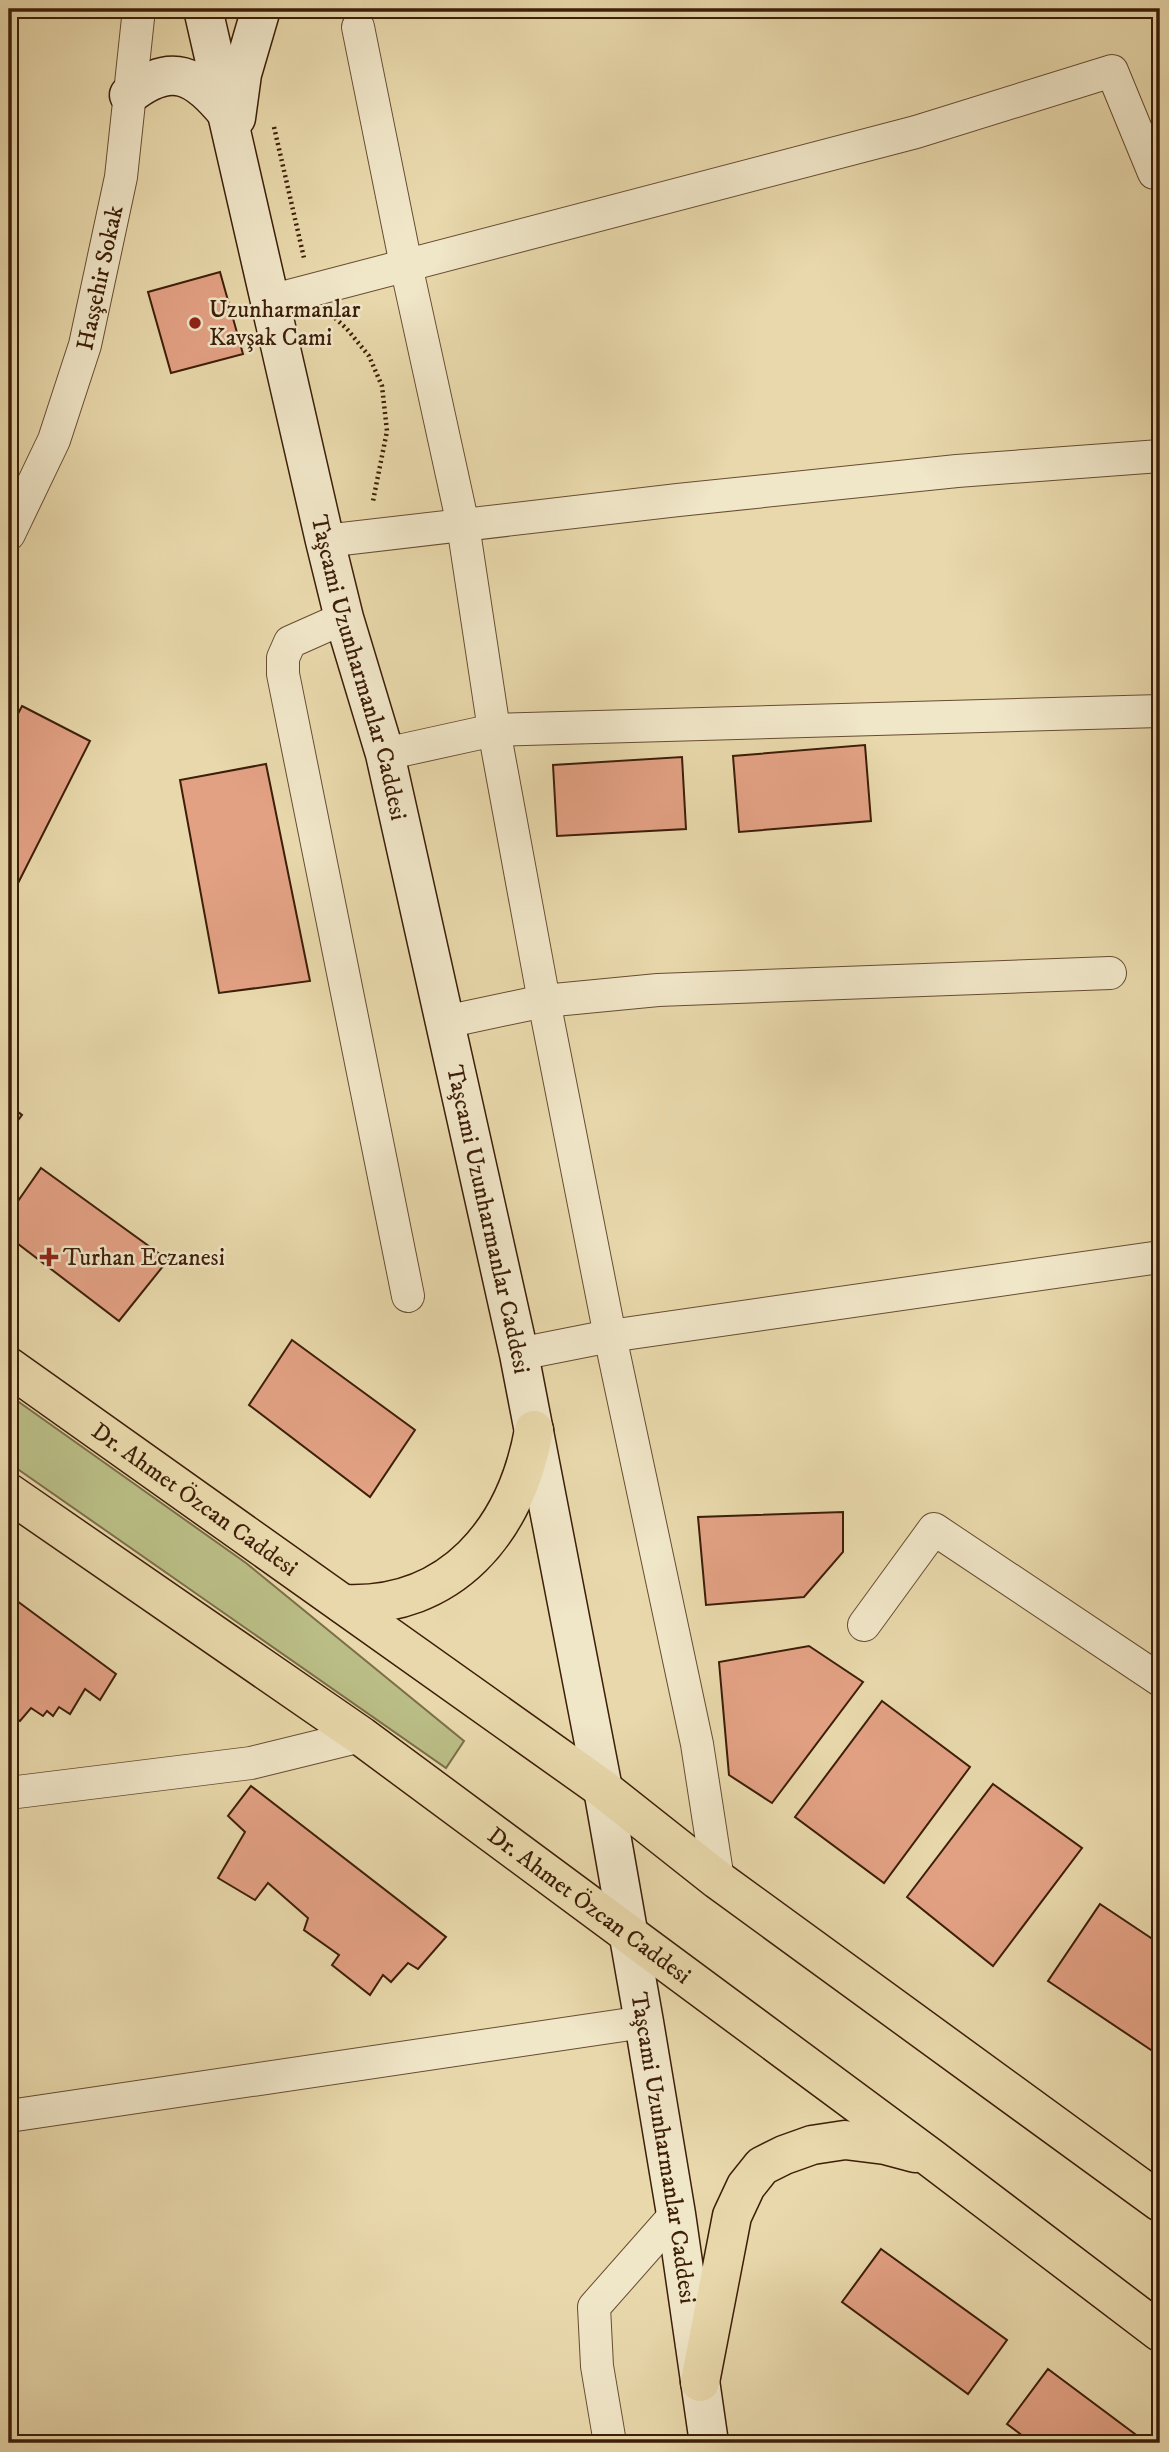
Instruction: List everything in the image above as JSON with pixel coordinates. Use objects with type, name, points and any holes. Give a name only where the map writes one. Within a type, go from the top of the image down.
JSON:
[{"type":"main road","name":"Taşcami Uzunharmanlar Caddesi","points":[[203,9],[325,541],[344,618],[386,754],[519,1354],[603,1789],[644,2022],[676,2214],[709,2443]]},
{"type":"main road","points":[[230,129],[242,74],[261,9]]},
{"type":"main road","points":[[129,95],[158,78],[177,76],[194,80],[209,91],[230,129]]},
{"type":"main road","name":"Dr. Ahmet Özcan Caddesi","points":[[9,1367],[603,1789],[718,1880],[1160,2202]]},
{"type":"main road","points":[[342,1604],[368,1605],[408,1598],[430,1588],[466,1563],[483,1545],[519,1489],[534,1430]]},
{"type":"main road","name":"Dr. Ahmet Özcan Caddesi","points":[[9,1493],[361,1736],[931,2158],[1160,2332]]},
{"type":"main road","points":[[700,2382],[732,2216],[746,2186],[762,2166],[812,2145],[845,2140],[885,2145],[931,2158]]},
{"type":"street","name":"Hasşehir Sokak","points":[[9,534],[54,440],[85,345],[121,177],[139,9]]},
{"type":"street","points":[[358,27],[463,525],[494,730],[544,1001],[610,1336],[697,1744],[718,1880]]},
{"type":"street","points":[[270,301],[916,132],[1112,71],[1154,173],[1160,173]]},
{"type":"street","points":[[325,541],[957,471],[1160,456]]},
{"type":"street","points":[[344,618],[290,642],[283,658],[283,674],[408,1296]]},
{"type":"street","points":[[386,754],[494,730],[1160,711]]},
{"type":"street","points":[[445,1022],[544,1001],[658,990],[1110,973]]},
{"type":"street","points":[[519,1354],[610,1336],[1160,1257]]},
{"type":"street","points":[[864,1625],[934,1530],[1160,1680]]},
{"type":"street","points":[[9,1793],[251,1763],[361,1736]]},
{"type":"street","points":[[9,2116],[644,2022]]},
{"type":"street","points":[[610,2443],[597,2366],[594,2306],[676,2214]]},
{"type":"green space","points":[[9,1395],[246,1563],[464,1741],[446,1768],[9,1463]]},
{"type":"building","name":"Uzunharmanlar Kavşak Cami","points":[[220,272],[243,354],[171,373],[148,292]]},
{"type":"building","points":[[22,706],[90,741],[9,901],[9,731]]},
{"type":"building","points":[[865,745],[871,821],[739,832],[733,756]]},
{"type":"building","points":[[682,757],[686,829],[557,836],[553,765]]},
{"type":"building","points":[[266,764],[310,981],[219,993],[180,780]]},
{"type":"building","points":[[9,1105],[22,1115],[9,1132]]},
{"type":"building","points":[[41,1168],[168,1260],[119,1321],[9,1237],[9,1214]]},
{"type":"building","points":[[292,1340],[415,1430],[370,1497],[249,1405]]},
{"type":"building","points":[[843,1512],[843,1552],[804,1597],[706,1605],[698,1517]]},
{"type":"building","points":[[13,1598],[116,1674],[100,1700],[85,1689],[70,1714],[59,1707],[53,1716],[47,1711],[43,1716],[31,1708],[20,1721],[9,1714],[9,1604]]},
{"type":"building","points":[[809,1646],[863,1682],[772,1803],[729,1775],[719,1662]]},
{"type":"building","points":[[882,1701],[970,1767],[884,1883],[795,1817]]},
{"type":"building","points":[[993,1784],[1082,1848],[993,1966],[907,1897]]},
{"type":"building","points":[[251,1786],[446,1937],[418,1969],[408,1963],[391,1982],[383,1975],[370,1995],[332,1965],[339,1955],[304,1930],[308,1918],[268,1883],[255,1900],[218,1878],[245,1832],[228,1816]]},
{"type":"building","points":[[1100,1904],[1160,1944],[1160,2056],[1048,1981]]},
{"type":"building","points":[[881,2249],[1007,2340],[968,2394],[842,2302]]},
{"type":"building","points":[[1048,2369],[1147,2443],[1032,2443],[1007,2424]]},
{"type":"place","name":"Uzunharmanlar Kavşak Cami","points":[[195,323]]},
{"type":"place","name":"Turhan Eczanesi","points":[[49,1257]]}]
